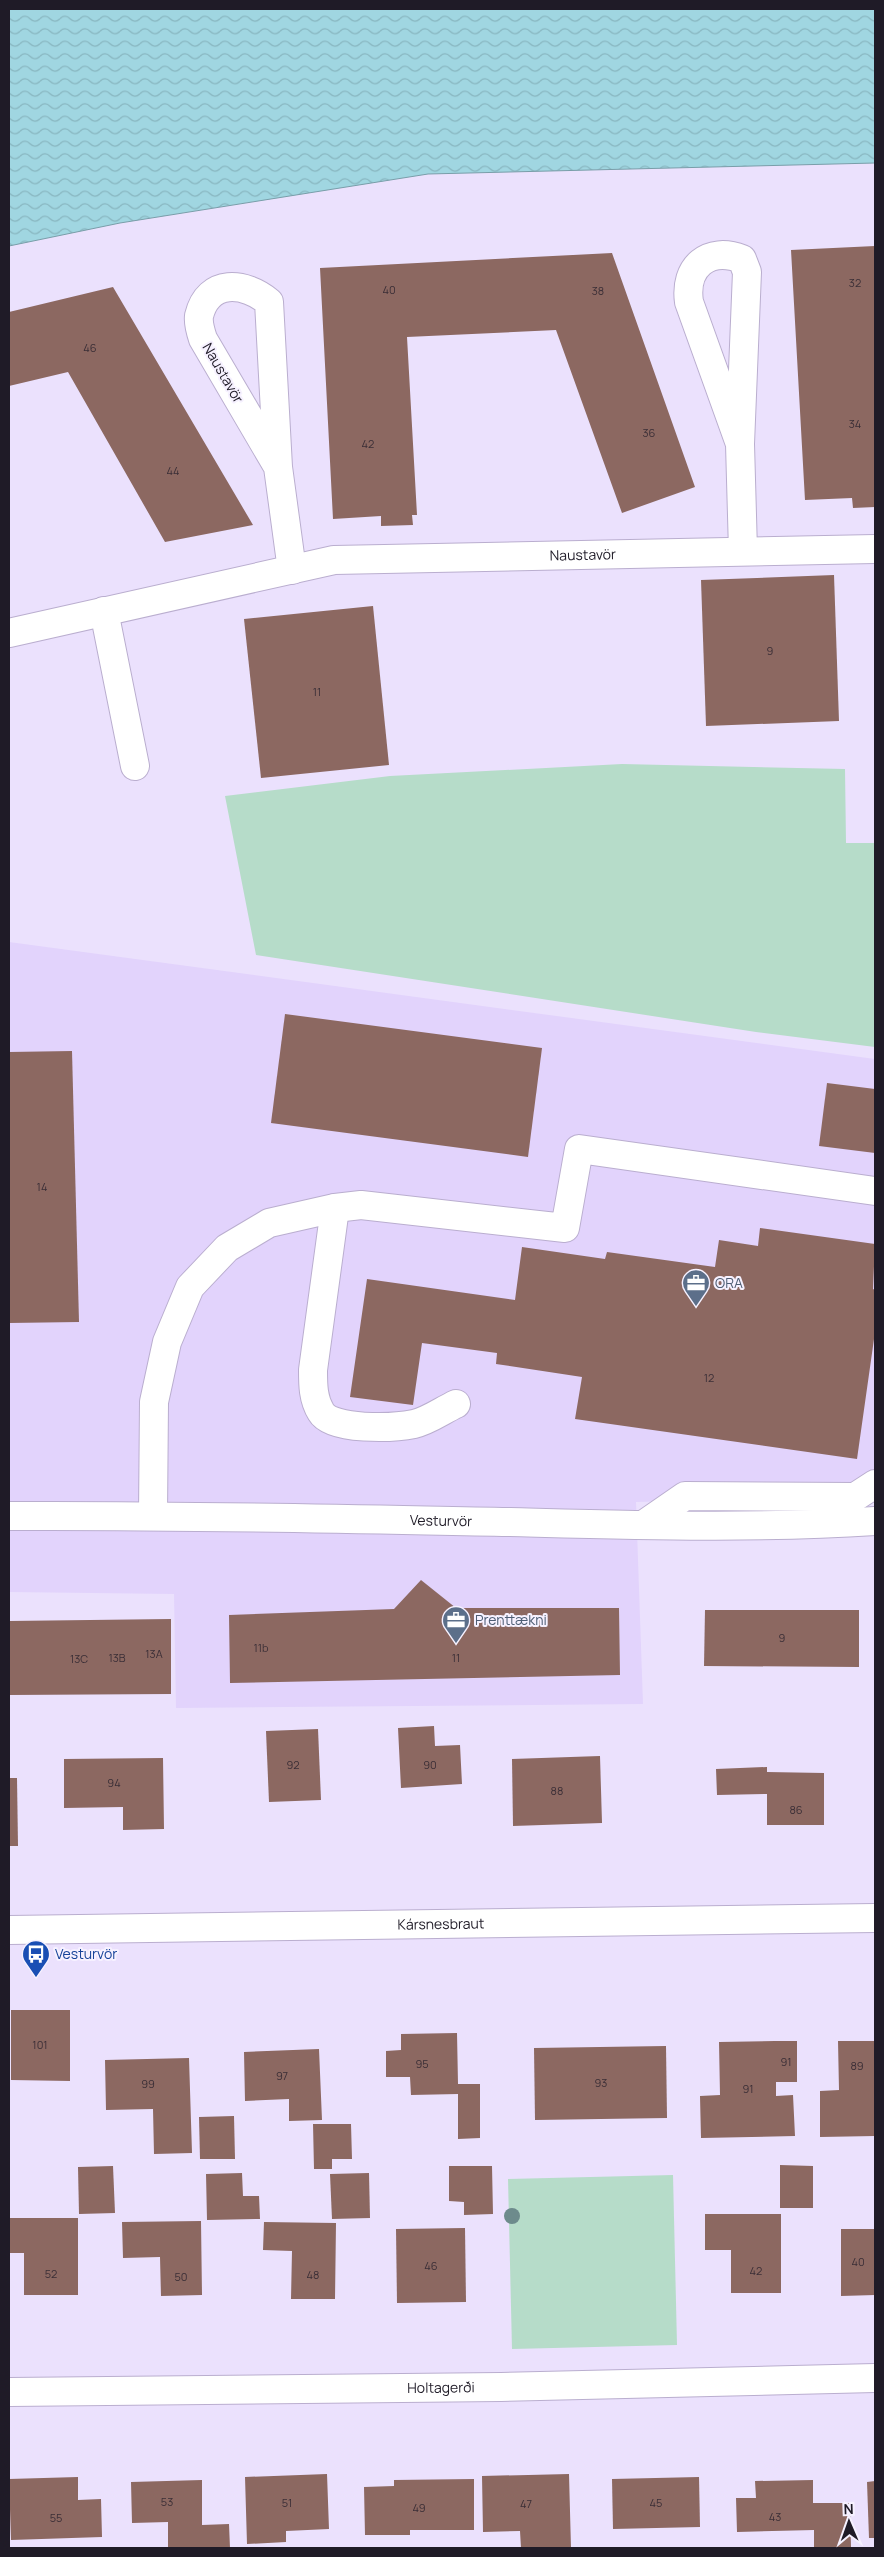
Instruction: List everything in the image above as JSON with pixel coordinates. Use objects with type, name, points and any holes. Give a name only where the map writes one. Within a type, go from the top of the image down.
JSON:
[{"type":"street","points":[[740,444],[689,302],[690,278],[705,259],[717,255],[730,255],[742,259],[747,272],[740,444],[743,551]]},
{"type":"street","name":"Naustavör","points":[[278,468],[203,339],[199,318],[207,298],[223,287],[234,286],[256,291],[270,302],[278,468],[292,570]]},
{"type":"street","name":"Naustavör","points":[[9,632],[334,560],[875,549]]},
{"type":"street","points":[[104,611],[135,766]]},
{"type":"street","points":[[153,1515],[154,1402],[167,1342],[190,1287],[227,1248],[269,1223],[335,1208],[361,1205],[565,1228],[579,1149],[875,1191]]},
{"type":"street","points":[[335,1208],[313,1370],[313,1392],[321,1413],[337,1423],[371,1426],[415,1424],[456,1404]]},
{"type":"street","points":[[643,1525],[685,1496],[855,1496],[875,1484]]},
{"type":"street","name":"Vesturvör","points":[[9,1516],[153,1515],[643,1525],[831,1524],[875,1520]]},
{"type":"street","name":"Kársnesbraut","points":[[9,1930],[875,1918]]},
{"type":"street","name":"Holtagerði","points":[[9,2392],[511,2386],[875,2378]]},
{"type":"shaded area","points":[[622,764],[845,769],[846,843],[875,843],[875,1047],[756,1032],[256,955],[225,796],[390,776]]},
{"type":"shaded area","points":[[9,942],[875,1059],[875,1496],[636,1502],[643,1704],[176,1708],[174,1594],[9,1592]]},
{"type":"shaded area","points":[[673,2175],[677,2345],[512,2349],[508,2179]]},
{"type":"water","points":[[9,9],[875,9],[875,163],[428,174],[120,223],[9,246]]},
{"type":"building","points":[[875,246],[875,507],[853,508],[852,498],[805,500],[791,250]]},
{"type":"building","points":[[612,253],[695,487],[622,513],[556,330],[407,337],[417,515],[412,515],[413,525],[381,526],[381,516],[333,519],[320,268]]},
{"type":"building","points":[[113,287],[253,525],[165,542],[68,372],[9,386],[9,312]]},
{"type":"building","points":[[834,575],[839,721],[706,726],[701,580]]},
{"type":"building","points":[[373,606],[389,765],[261,778],[244,619]]},
{"type":"building","points":[[285,1014],[542,1048],[528,1157],[271,1123]]},
{"type":"building","points":[[72,1051],[79,1322],[9,1323],[9,1052]]},
{"type":"building","points":[[827,1083],[875,1089],[875,1153],[819,1146]]},
{"type":"building","points":[[760,1228],[875,1244],[873,1289],[875,1290],[875,1332],[857,1459],[575,1419],[582,1377],[496,1364],[497,1353],[422,1343],[413,1405],[350,1397],[367,1279],[515,1300],[522,1247],[605,1259],[607,1252],[715,1267],[719,1240],[758,1246]]},
{"type":"building","name":"Prenttækni","points":[[421,1580],[456,1608],[619,1608],[620,1675],[230,1683],[229,1615],[394,1609]]},
{"type":"building","points":[[705,1610],[859,1610],[859,1667],[704,1666]]},
{"type":"building","points":[[171,1619],[171,1694],[9,1695],[9,1621]]},
{"type":"building","points":[[434,1726],[435,1746],[460,1745],[462,1784],[401,1788],[398,1728]]},
{"type":"building","points":[[318,1729],[321,1800],[269,1802],[266,1731]]},
{"type":"building","points":[[600,1756],[602,1823],[513,1826],[512,1759]]},
{"type":"building","points":[[163,1758],[164,1829],[123,1830],[123,1807],[64,1808],[64,1759]]},
{"type":"building","points":[[767,1767],[767,1772],[824,1773],[824,1825],[767,1825],[767,1794],[717,1795],[716,1769]]},
{"type":"building","points":[[9,1778],[17,1778],[18,1846],[9,1846]]},
{"type":"building","points":[[11,2010],[70,2010],[70,2081],[11,2080]]},
{"type":"building","points":[[457,2033],[458,2084],[480,2084],[480,2138],[458,2139],[458,2094],[411,2095],[410,2077],[386,2077],[386,2051],[401,2050],[401,2034]]},
{"type":"building","points":[[797,2041],[797,2082],[776,2082],[776,2096],[793,2095],[795,2136],[701,2138],[700,2096],[720,2095],[719,2042]]},
{"type":"building","points":[[838,2041],[875,2041],[875,2136],[820,2137],[820,2091],[839,2090]]},
{"type":"building","points":[[666,2046],[667,2118],[535,2120],[534,2048]]},
{"type":"building","points":[[319,2049],[322,2120],[289,2121],[289,2099],[245,2101],[244,2052]]},
{"type":"building","points":[[189,2058],[192,2153],[154,2154],[153,2109],[106,2110],[105,2060]]},
{"type":"building","points":[[234,2116],[235,2159],[200,2159],[199,2117]]},
{"type":"building","points":[[313,2124],[351,2124],[352,2159],[332,2159],[332,2169],[314,2169]]},
{"type":"building","points":[[780,2165],[813,2166],[813,2208],[780,2208]]},
{"type":"building","points":[[113,2166],[115,2213],[79,2214],[78,2167]]},
{"type":"building","points":[[449,2166],[492,2166],[493,2214],[464,2215],[464,2202],[449,2201]]},
{"type":"building","points":[[242,2173],[243,2196],[259,2196],[260,2219],[207,2220],[206,2174]]},
{"type":"building","points":[[369,2173],[370,2218],[332,2219],[330,2174]]},
{"type":"building","points":[[705,2214],[781,2214],[781,2293],[731,2293],[731,2250],[705,2250]]},
{"type":"building","points":[[9,2218],[78,2218],[78,2295],[24,2295],[24,2253],[9,2253]]},
{"type":"building","points":[[201,2221],[202,2295],[161,2296],[160,2257],[123,2258],[122,2222]]},
{"type":"building","points":[[264,2222],[336,2223],[335,2299],[291,2299],[292,2251],[263,2250]]},
{"type":"building","points":[[465,2228],[466,2302],[397,2303],[396,2229]]},
{"type":"building","points":[[841,2229],[875,2229],[875,2295],[841,2296]]},
{"type":"building","points":[[327,2474],[329,2529],[286,2531],[286,2542],[247,2544],[245,2477]]},
{"type":"building","points":[[569,2474],[571,2548],[521,2548],[520,2531],[483,2532],[482,2476]]},
{"type":"building","points":[[78,2477],[78,2500],[101,2499],[102,2537],[11,2540],[9,2479]]},
{"type":"building","points":[[699,2477],[700,2527],[613,2529],[612,2479]]},
{"type":"building","points":[[474,2479],[474,2530],[410,2530],[410,2535],[365,2535],[364,2487],[394,2486],[394,2480]]},
{"type":"building","points":[[202,2480],[202,2525],[229,2524],[230,2548],[168,2548],[168,2522],[132,2523],[131,2482]]},
{"type":"building","points":[[813,2480],[813,2503],[850,2503],[851,2548],[814,2548],[814,2530],[737,2532],[736,2498],[756,2498],[755,2481]]},
{"type":"building","points":[[875,2481],[875,2538],[869,2538],[867,2482]]},
{"type":"place","name":"ORA","points":[[696,1307]]},
{"type":"place","name":"Prenttækni","points":[[456,1644]]},
{"type":"place","name":"Vesturvör","points":[[36,1978]]}]
